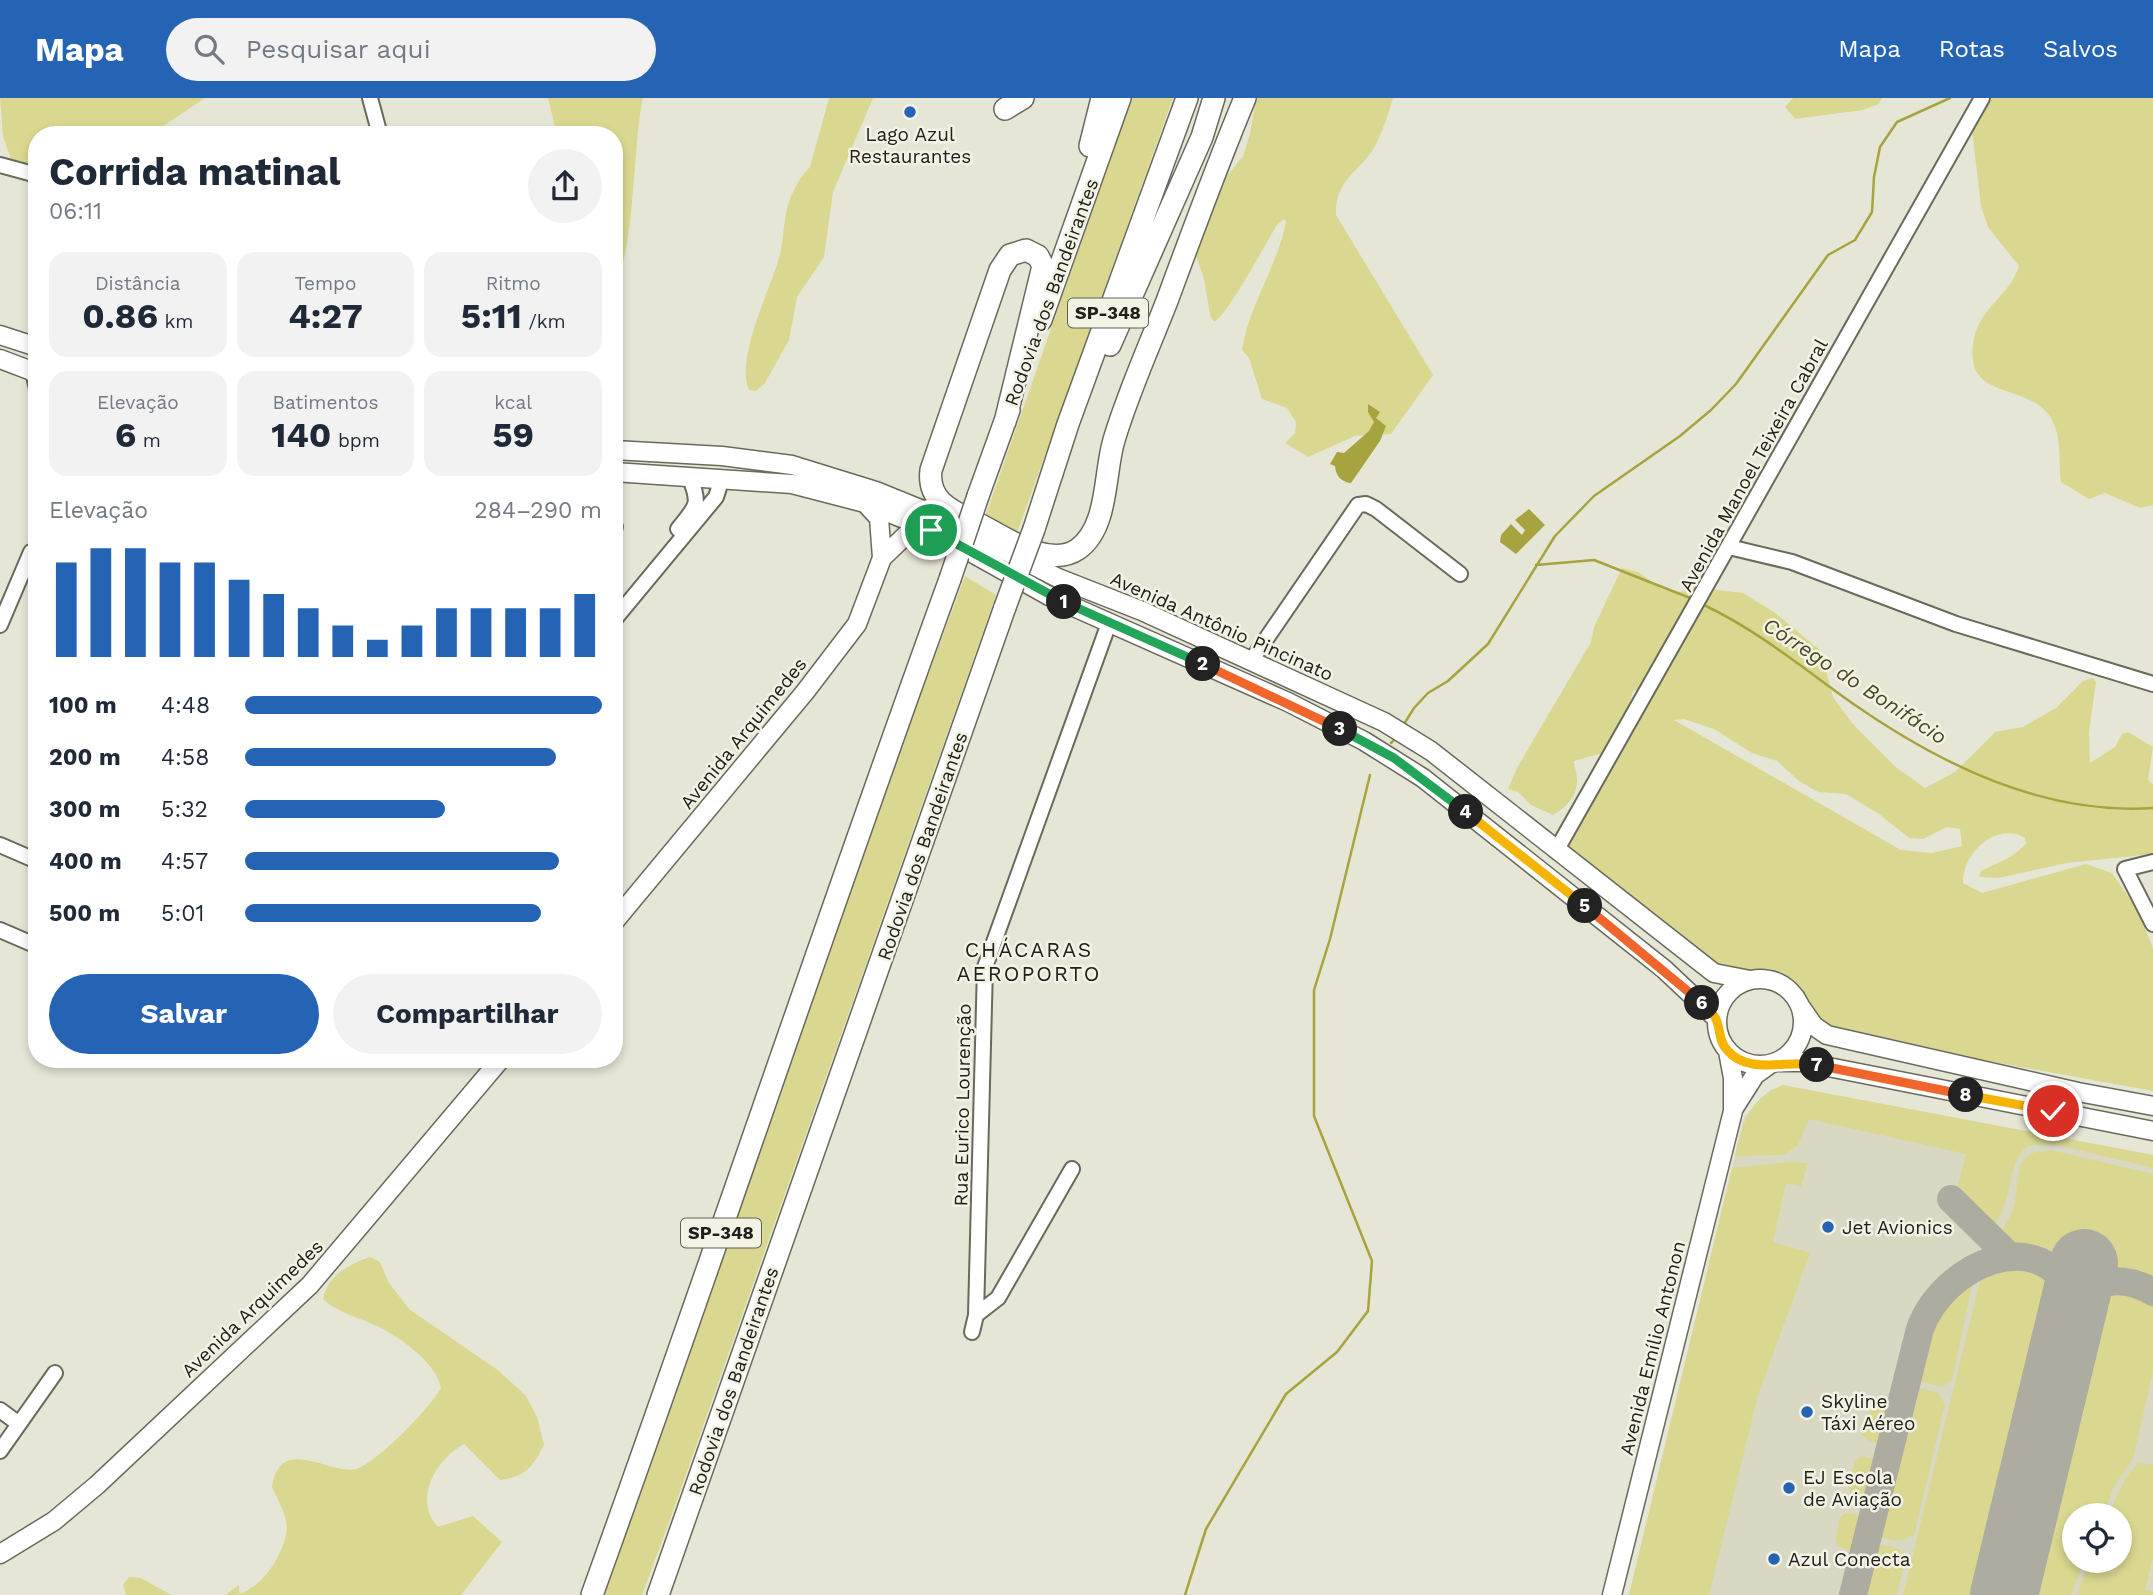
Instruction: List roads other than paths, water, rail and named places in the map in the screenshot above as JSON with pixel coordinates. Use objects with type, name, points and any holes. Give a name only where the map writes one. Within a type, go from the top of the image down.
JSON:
[{"type":"highway","name":"Rodovia dos Bandeirantes","points":[[592,1595],[709,1269],[845,869],[1121,98]]},
{"type":"highway","name":"Rodovia dos Bandeirantes","points":[[658,1595],[1034,529],[1068,424],[1186,98]]},
{"type":"highway","points":[[1068,424],[1095,376],[1135,291],[1202,137],[1214,98]]},
{"type":"highway","points":[[1004,422],[1043,266],[1038,256],[1026,250],[1010,255],[1000,270],[931,470],[931,482],[936,495],[946,507],[1024,547],[1052,555],[1074,552],[1084,544],[1097,520],[1115,437],[1245,98]]},
{"type":"highway","points":[[1070,241],[1074,200],[1096,103]]},
{"type":"main road","points":[[0,335],[28,344]]},
{"type":"main road","points":[[0,359],[28,369]]},
{"type":"main road","name":"Avenida Antônio Pincinato","points":[[623,450],[695,454],[792,465],[876,491],[940,517],[1058,578],[1364,713],[1431,751],[1714,973],[1749,980],[1762,979],[1785,986],[1814,1026],[1827,1035],[2078,1092],[2153,1106]]},
{"type":"main road","points":[[695,454],[714,466],[722,478]]},
{"type":"main road","points":[[623,472],[792,484],[865,503],[931,530],[990,565],[1109,623],[1287,702],[1403,765],[1664,969],[1716,1018]]},
{"type":"main road","name":"Avenida Arquimedes","points":[[623,911],[849,634],[872,592],[882,558],[879,518],[865,503]]},
{"type":"main road","points":[[882,558],[906,535],[931,530]]},
{"type":"main road","points":[[1251,661],[1250,672],[1259,689]]},
{"type":"main road","points":[[1287,702],[1306,704],[1352,726],[1361,723],[1364,713]]},
{"type":"main road","points":[[1556,851],[1552,865],[1557,884]]},
{"type":"main road","points":[[1733,1111],[1733,1077],[1728,1051],[1717,1030],[1716,1018],[1727,994],[1749,980]]},
{"type":"main road","points":[[1733,1111],[1755,1075],[1788,1055],[1802,1033],[1800,1006]]},
{"type":"main road","points":[[1728,1051],[1747,1063],[1803,1062],[2153,1131]]},
{"type":"main road","name":"Avenida Arquimedes","points":[[0,1553],[54,1521],[97,1485],[310,1285],[493,1068]]},
{"type":"main road","name":"Avenida Emílio Antonon","points":[[1612,1595],[1733,1111]]},
{"type":"street","points":[[370,98],[378,126]]},
{"type":"street","name":"Avenida Manoel Teixeira Cabral","points":[[1556,851],[1982,98]]},
{"type":"street","points":[[0,165],[28,173]]},
{"type":"street","points":[[623,596],[697,505],[697,496],[689,476]]},
{"type":"street","points":[[623,609],[716,497],[722,478]]},
{"type":"street","points":[[1251,661],[1358,505],[1366,504],[1376,509],[1460,574]]},
{"type":"street","points":[[1729,547],[1792,562],[1956,624],[2153,684]]},
{"type":"street","points":[[0,625],[28,559]]},
{"type":"street","name":"Rua Eurico Lourenção","points":[[972,1332],[976,1315],[985,967],[1109,623]]},
{"type":"street","points":[[0,845],[28,857]]},
{"type":"street","points":[[2153,862],[2124,869],[2153,924]]},
{"type":"street","points":[[0,930],[28,942]]},
{"type":"street","points":[[976,1315],[998,1298],[1072,1169]]},
{"type":"street","points":[[0,1451],[55,1373]]},
{"type":"street","points":[[0,1410],[19,1424]]},
{"type":"waterway","points":[[1404,724],[1428,693],[1448,681],[1488,644],[1555,536],[1594,496],[1680,436],[1736,384],[1828,255],[1855,240],[1872,212],[1874,177],[1880,147],[1897,122],[1950,98]]},
{"type":"waterway","points":[[1536,565],[1594,560],[1690,598]]},
{"type":"waterway","name":"Córrego do Bonifácio","points":[[1706,606],[1763,639],[1886,726],[1957,765],[2033,794],[2072,803],[2112,808],[2153,808]]},
{"type":"waterway","name":"Córrego do Bonifácio","points":[[1185,1595],[1206,1529],[1286,1394],[1337,1352],[1368,1311],[1372,1261],[1314,1116],[1314,990],[1330,939],[1370,775]]},
{"type":"place","name":"Lago Azul Restaurantes","points":[[910,112]]},
{"type":"place","name":"Jet Avionics","points":[[1828,1227]]},
{"type":"place","name":"Skyline Táxi Aéreo","points":[[1807,1412]]},
{"type":"place","name":"EJ Escola de Aviação","points":[[1789,1488]]},
{"type":"place","name":"Azul Conecta","points":[[1774,1559]]},
{"type":"district","name":"CHÁCARAS AEROPORTO","points":[[1029,962]]}]
